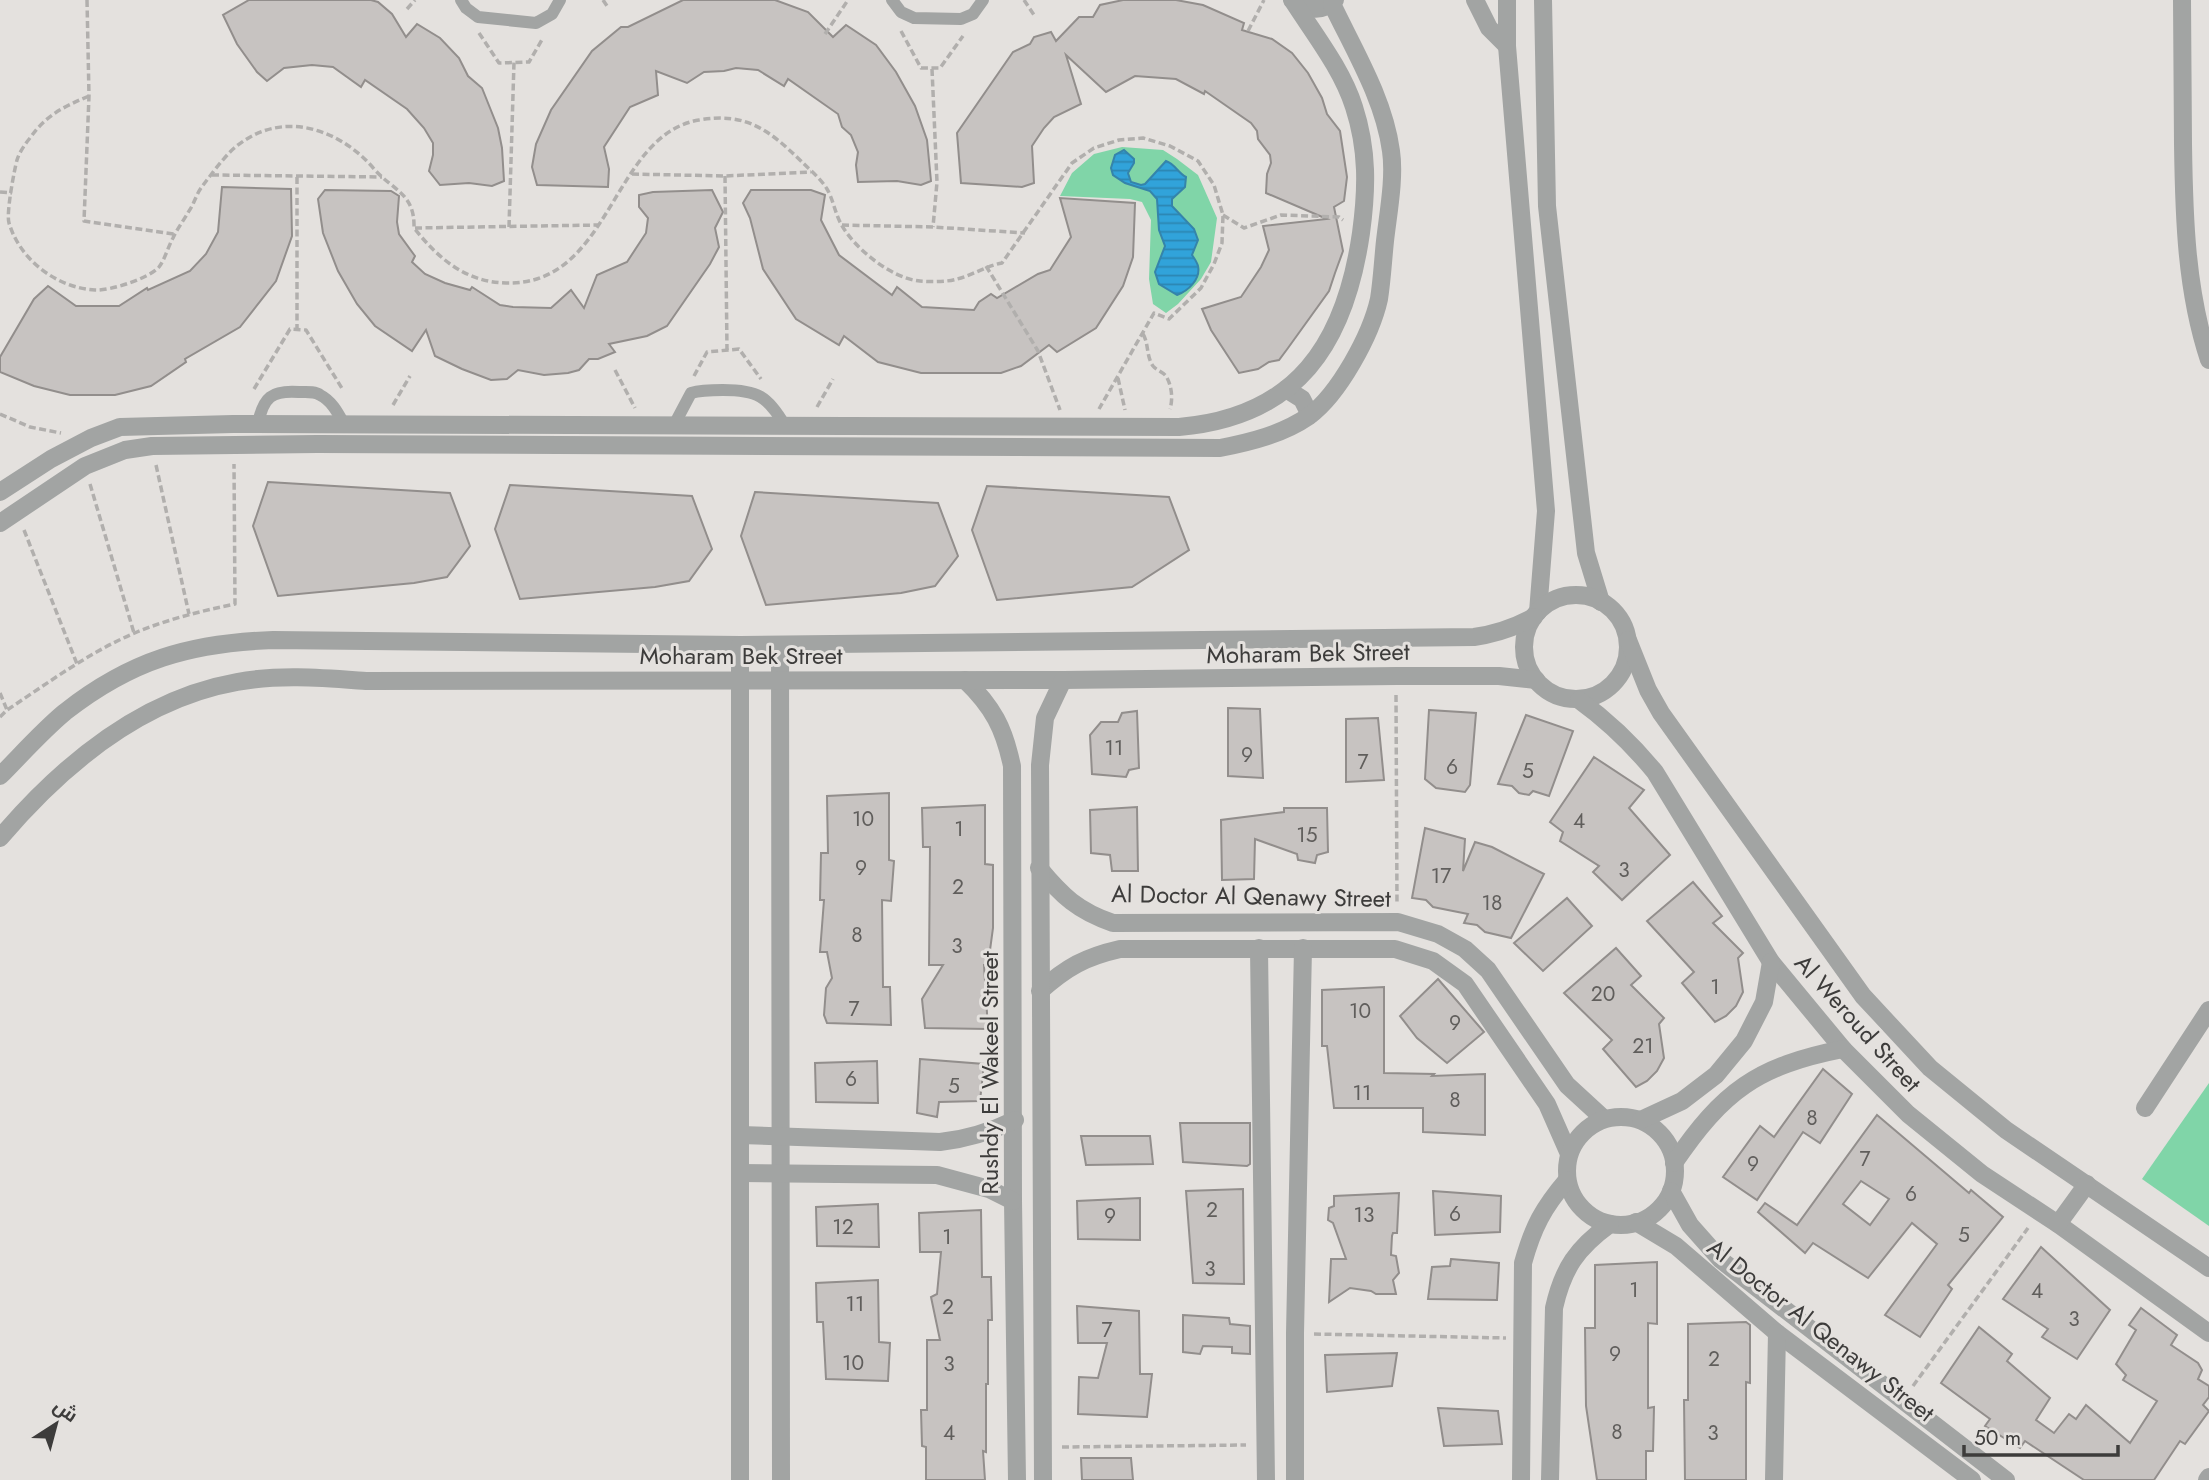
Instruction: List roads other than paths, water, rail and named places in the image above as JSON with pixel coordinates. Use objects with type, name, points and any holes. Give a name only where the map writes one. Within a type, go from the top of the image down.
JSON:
[{"type":"street","points":[[1475,0],[1489,28],[1507,46]]},
{"type":"street","points":[[1507,0],[1507,46],[1546,511],[1536,614],[1525,637],[1524,649],[1526,660],[1536,680],[1555,695],[1579,700],[1603,693],[1620,676],[1629,653],[1628,640],[1619,618],[1601,602],[1579,595],[1568,596],[1557,599],[1536,614]]},
{"type":"street","points":[[1543,0],[1547,206],[1586,553],[1601,602]]},
{"type":"street","points":[[2182,0],[2184,201],[2188,255],[2200,332],[2209,360]]},
{"type":"street","points":[[0,523],[85,466],[125,450],[152,446],[234,444],[1220,448],[1252,442],[1282,430],[1310,415],[1336,387],[1360,351],[1370,328],[1379,299],[1391,152],[1381,113],[1367,76],[1334,2],[1320,9],[1305,9],[1293,1]]},
{"type":"street","points":[[0,492],[51,459],[91,438],[120,427],[258,424],[1145,426],[1208,424],[1236,417],[1262,405],[1286,389],[1311,366],[1328,340],[1345,306],[1356,269],[1367,189],[1364,146],[1354,104],[1334,66],[1293,1]]},
{"type":"street","points":[[1311,366],[1321,379],[1336,387]]},
{"type":"street","points":[[1286,389],[1301,399],[1310,415]]},
{"type":"street","name":"Moharam Bek Street","points":[[0,776],[63,714],[100,687],[140,665],[183,650],[228,642],[273,640],[780,645],[1474,637],[1495,635],[1515,628],[1536,614]]},
{"type":"street","name":"Al Weroud Street","points":[[1628,640],[1647,690],[1661,713],[1863,996],[1930,1068],[2006,1130],[2209,1268]]},
{"type":"street","points":[[740,645],[740,1480]]},
{"type":"street","points":[[780,645],[781,1480]]},
{"type":"street","name":"Moharam Bek Street","points":[[0,838],[58,778],[114,732],[153,708],[195,691],[239,681],[284,678],[366,681],[1063,680],[1396,676],[1499,676],[1536,680]]},
{"type":"street","name":"Rushdy El Wakeel Street","points":[[965,680],[982,697],[996,717],[1006,739],[1012,765],[1017,1480]]},
{"type":"street","name":"Rushdy El Wakeel Street","points":[[1043,1480],[1040,765],[1045,718],[1063,680]]},
{"type":"street","name":"Al Weroud Street","points":[[1579,700],[1607,720],[1654,772],[1771,962],[1843,1049],[1908,1114],[1982,1174],[2058,1224],[2209,1333]]},
{"type":"street","points":[[1012,765],[1040,765]]},
{"type":"street","name":"Al Doctor Al Qenawy Street","points":[[1039,868],[1060,894],[1089,915],[1113,923],[1398,922],[1438,934],[1465,949],[1488,970],[1567,1085],[1604,1119]]},
{"type":"street","points":[[1334,921],[1334,947]]},
{"type":"street","points":[[1259,948],[1266,1480]]},
{"type":"street","points":[[1294,1480],[1294,1333],[1303,948]]},
{"type":"street","name":"Al Doctor Al Qenawy Street","points":[[1040,991],[1063,970],[1090,956],[1120,949],[1395,949],[1433,961],[1465,984],[1548,1104],[1569,1154]]},
{"type":"street","points":[[1641,1120],[1682,1101],[1707,1082],[1744,1041],[1764,1002],[1771,962]]},
{"type":"street","points":[[2145,1108],[2209,1010]]},
{"type":"street","points":[[1674,1163],[1699,1126],[1729,1096],[1765,1072],[1805,1057],[1843,1049]]},
{"type":"street","points":[[1623,1116],[1641,1120],[1657,1130],[1668,1145],[1675,1174],[1671,1191],[1661,1206],[1648,1217],[1636,1222],[1610,1224],[1582,1209],[1572,1196],[1567,1180],[1569,1154],[1576,1139],[1589,1126],[1604,1119],[1623,1116]]},
{"type":"street","points":[[741,1135],[940,1142],[966,1139],[991,1131],[1014,1119]]},
{"type":"street","points":[[740,1173],[937,1175],[976,1185],[1013,1200]]},
{"type":"street","points":[[1521,1480],[1523,1263],[1531,1232],[1546,1204],[1567,1180]]},
{"type":"street","points":[[2058,1224],[2087,1184]]},
{"type":"street","name":"Al Doctor Al Qenawy Street","points":[[1671,1191],[1690,1225],[1721,1260],[2006,1480]]},
{"type":"street","name":"Al Doctor Al Qenawy Street","points":[[1636,1222],[1676,1247],[1777,1333],[1972,1480]]},
{"type":"street","points":[[1550,1480],[1554,1308],[1560,1283],[1572,1259],[1589,1239],[1610,1224]]},
{"type":"street","points":[[1774,1480],[1777,1333]]},
{"type":"lane","points":[[461,0],[478,18],[536,23],[552,14],[560,0]]},
{"type":"lane","points":[[892,0],[907,16],[948,19],[969,17],[983,0]]},
{"type":"lane","points":[[674,425],[691,393],[700,390],[748,390],[757,393],[769,403],[785,426]]},
{"type":"lane","points":[[258,424],[261,409],[270,396],[281,391],[318,393],[337,409],[344,424]]},
{"type":"water","points":[[1124,150],[1134,159],[1128,173],[1131,182],[1145,184],[1166,161],[1186,177],[1185,187],[1172,199],[1172,206],[1194,229],[1198,240],[1192,255],[1198,265],[1198,275],[1193,284],[1177,295],[1159,284],[1155,272],[1165,246],[1159,230],[1157,199],[1150,191],[1125,183],[1113,175],[1111,168],[1115,155]]}]
